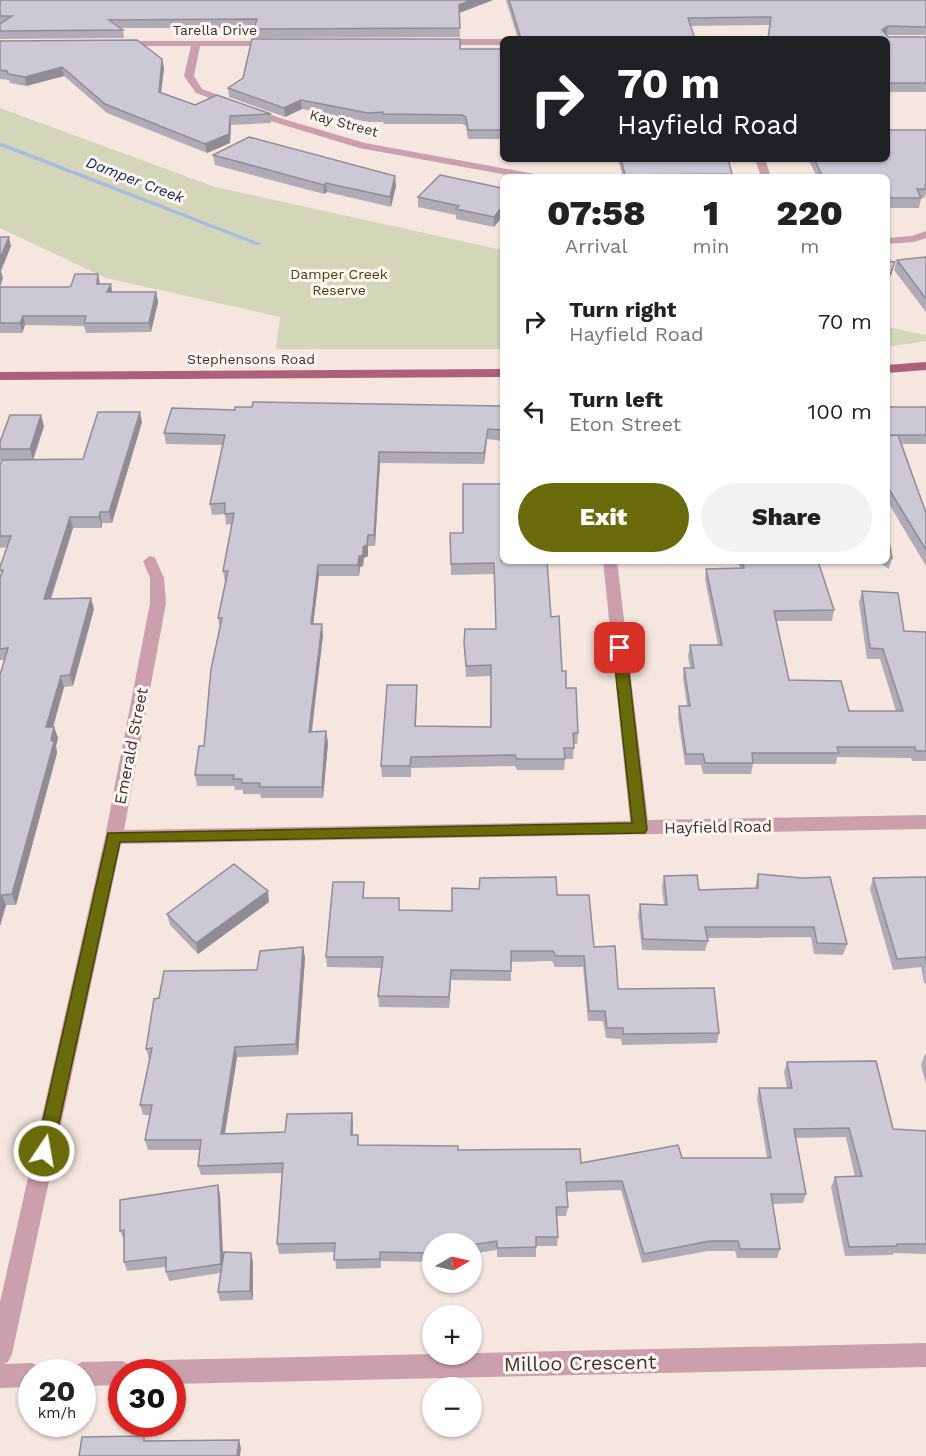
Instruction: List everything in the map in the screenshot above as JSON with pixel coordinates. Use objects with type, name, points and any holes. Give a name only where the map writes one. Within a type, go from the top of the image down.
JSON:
[{"type":"main road","points":[[890,369],[926,366]]},
{"type":"main road","name":"Stephensons Road","points":[[0,376],[500,373]]},
{"type":"street","points":[[432,42],[500,42]]},
{"type":"street","name":"Tarella Drive","points":[[104,44],[290,43]]},
{"type":"street","name":"Kay Street","points":[[196,44],[189,76],[200,91],[277,120],[363,146],[518,174]]},
{"type":"street","points":[[890,241],[914,239],[926,234]]},
{"type":"street","name":"Emerald Street","points":[[0,1354],[114,837],[158,603],[157,578],[150,561]]},
{"type":"street","points":[[610,564],[640,829]]},
{"type":"street","name":"Hayfield Road","points":[[114,837],[926,822]]},
{"type":"street","name":"Milloo Crescent","points":[[186,1371],[926,1355]]},
{"type":"street","points":[[0,1376],[18,1376]]},
{"type":"green space","name":"Damper Creek Reserve","points":[[0,108],[215,187],[500,250],[500,349],[276,349],[280,317],[106,278],[0,228]]},
{"type":"green space","points":[[890,328],[926,335],[926,341],[890,347]]},
{"type":"building","points":[[0,0],[471,0],[459,5],[460,28],[254,29],[257,19],[109,20],[123,30],[0,31],[0,24],[12,16],[0,16]]},
{"type":"building","points":[[509,0],[926,0],[926,27],[888,26],[882,30],[887,36],[768,36],[771,17],[688,18],[694,36],[520,36]]},
{"type":"building","points":[[890,37],[926,37],[926,83],[890,83]]},
{"type":"building","points":[[252,39],[460,39],[460,49],[500,49],[500,130],[468,130],[466,117],[462,115],[368,113],[301,100],[284,108],[228,88],[243,78]]},
{"type":"building","points":[[137,40],[162,59],[159,92],[195,105],[217,95],[271,114],[230,116],[229,134],[205,144],[105,104],[62,67],[25,77],[0,70],[0,41]]},
{"type":"building","points":[[890,130],[926,130],[926,189],[917,189],[921,198],[890,198],[890,174],[822,174],[816,162],[890,162]]},
{"type":"building","points":[[249,137],[395,176],[390,197],[326,183],[324,185],[213,155]]},
{"type":"building","points":[[622,162],[729,162],[732,174],[625,174]]},
{"type":"building","points":[[440,175],[500,188],[500,210],[494,217],[456,209],[459,206],[418,197]]},
{"type":"building","points":[[0,237],[9,237],[0,258]]},
{"type":"building","points":[[926,257],[926,299],[897,260]]},
{"type":"building","points":[[890,261],[895,262],[890,274]]},
{"type":"building","points":[[75,274],[98,274],[97,284],[111,284],[107,292],[156,292],[149,323],[84,323],[86,316],[23,316],[20,323],[0,323],[0,287],[68,287],[71,286]]},
{"type":"building","points":[[253,402],[500,406],[500,430],[488,429],[484,453],[379,452],[374,535],[368,535],[367,545],[363,547],[363,555],[359,556],[358,565],[318,565],[311,624],[322,624],[309,732],[326,731],[322,787],[259,787],[260,783],[242,783],[242,779],[233,779],[234,775],[195,775],[199,746],[204,746],[211,669],[222,618],[218,618],[228,571],[223,571],[234,513],[225,514],[225,503],[210,504],[225,435],[164,433],[172,408],[235,410],[235,407],[252,407]]},
{"type":"building","points":[[890,407],[926,407],[926,435],[890,435]]},
{"type":"building","points":[[98,412],[140,412],[109,512],[100,512],[99,517],[70,517],[44,599],[91,598],[70,675],[61,676],[46,727],[54,727],[51,740],[54,742],[12,894],[2,895],[0,900],[0,675],[8,648],[0,649],[0,578],[3,570],[0,570],[0,567],[11,536],[0,536],[0,465],[2,460],[83,459]]},
{"type":"building","points":[[10,415],[41,415],[30,449],[0,449],[0,442]]},
{"type":"building","points":[[898,435],[926,513],[926,550],[890,491],[890,436]]},
{"type":"building","points":[[463,484],[500,484],[500,564],[547,564],[551,617],[559,616],[562,671],[566,671],[566,688],[576,688],[578,733],[573,733],[574,748],[564,748],[565,759],[517,759],[515,755],[411,757],[410,766],[381,766],[387,685],[417,685],[415,726],[491,727],[491,665],[466,666],[464,642],[465,629],[496,629],[494,563],[451,564],[450,533],[463,533]]},
{"type":"building","points":[[743,564],[819,564],[834,610],[774,611],[789,680],[841,681],[849,711],[903,711],[883,649],[870,648],[862,591],[898,593],[904,631],[926,632],[926,751],[916,751],[915,747],[837,747],[839,753],[752,753],[753,763],[705,763],[703,754],[686,754],[679,706],[690,706],[684,668],[694,668],[690,645],[722,645],[706,569],[744,568]]},
{"type":"building","points":[[234,864],[268,891],[196,943],[167,914]]},
{"type":"building","points":[[758,874],[802,878],[830,877],[847,944],[817,943],[814,927],[705,927],[708,941],[643,939],[640,904],[667,905],[664,876],[697,875],[699,890],[758,888]]},
{"type":"building","points":[[556,877],[557,895],[589,895],[594,947],[615,946],[618,989],[714,988],[719,1033],[623,1034],[623,1028],[607,1028],[605,1011],[589,1011],[584,956],[556,956],[553,951],[511,951],[511,971],[451,970],[449,997],[378,996],[383,957],[326,957],[333,882],[364,882],[363,898],[399,898],[399,910],[452,911],[452,888],[479,889],[480,878]]},
{"type":"building","points":[[926,877],[926,961],[925,957],[897,959],[873,878]]},
{"type":"building","points":[[303,947],[296,1044],[235,1047],[221,1134],[285,1132],[287,1114],[352,1113],[351,1135],[358,1135],[358,1145],[458,1146],[458,1150],[580,1149],[581,1163],[678,1145],[682,1158],[771,1158],[759,1088],[792,1088],[787,1062],[876,1061],[893,1129],[926,1131],[926,1244],[849,1247],[835,1177],[862,1176],[849,1128],[794,1129],[806,1194],[771,1194],[780,1249],[740,1249],[738,1241],[710,1241],[644,1254],[622,1181],[566,1182],[568,1207],[556,1207],[558,1237],[536,1237],[536,1247],[497,1248],[497,1241],[482,1243],[482,1233],[422,1233],[422,1253],[380,1252],[380,1259],[334,1260],[335,1243],[277,1244],[283,1163],[198,1166],[201,1140],[145,1140],[152,1105],[140,1105],[152,1048],[146,1049],[154,999],[159,998],[164,971],[257,970],[260,951]]},
{"type":"building","points":[[218,1185],[221,1264],[166,1272],[166,1257],[124,1262],[124,1230],[120,1231],[120,1200]]},
{"type":"building","points":[[224,1252],[251,1253],[250,1291],[218,1292]]},
{"type":"building","points":[[82,1437],[144,1437],[144,1441],[239,1440],[237,1456],[79,1456]]},
{"type":"waterway","name":"Damper Creek","points":[[0,144],[258,244]]},
{"type":"route","points":[[44,1151],[114,837],[640,829],[620,648]]}]
